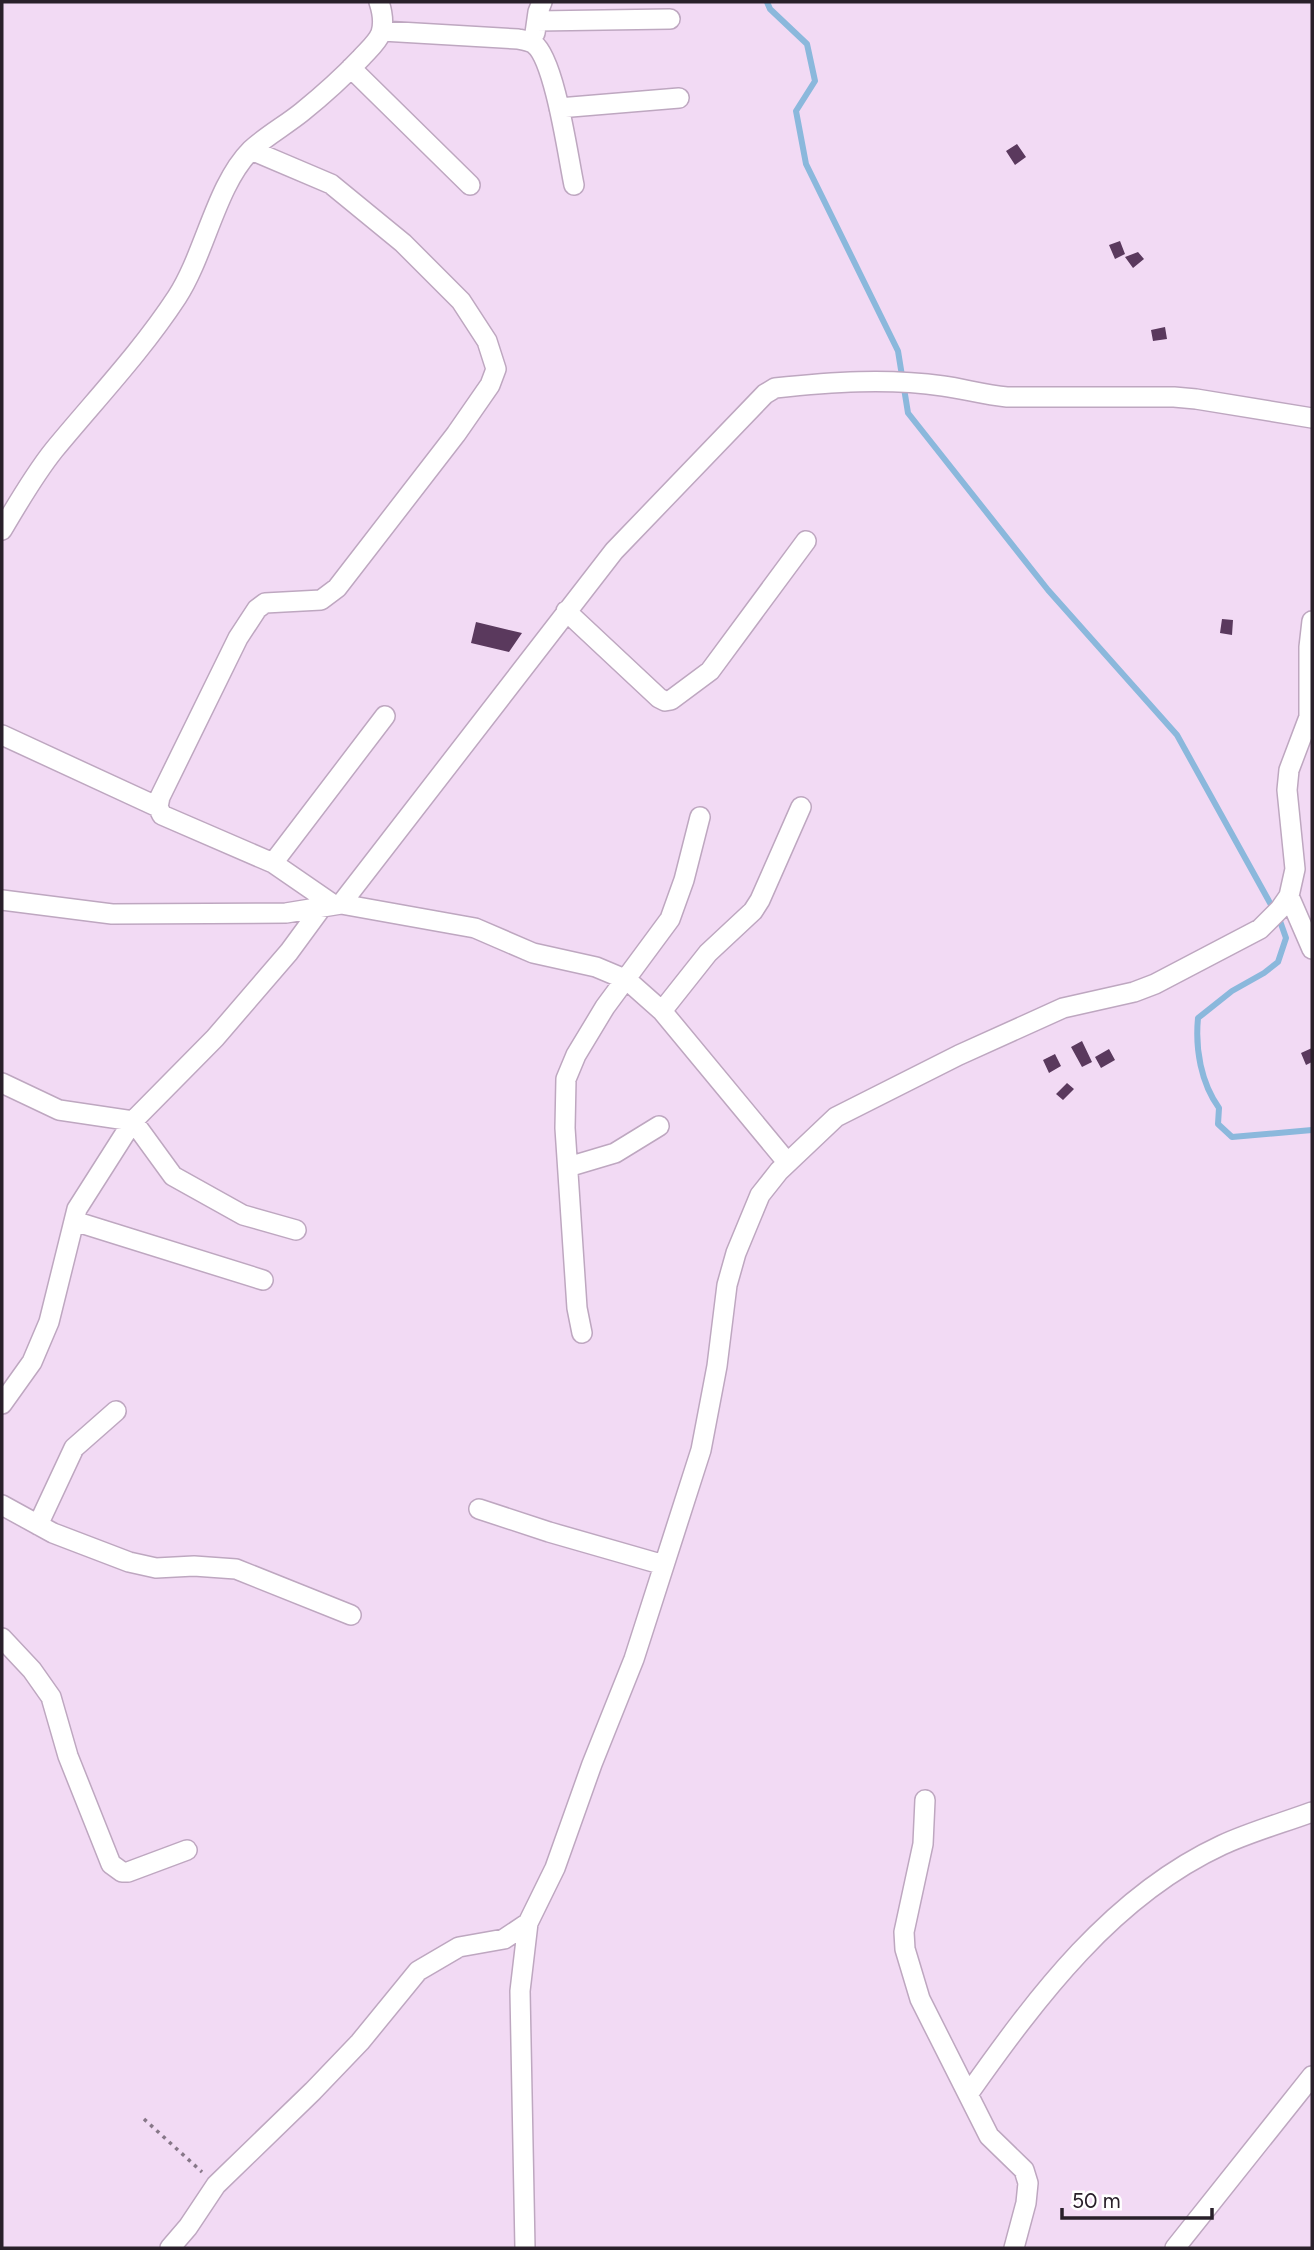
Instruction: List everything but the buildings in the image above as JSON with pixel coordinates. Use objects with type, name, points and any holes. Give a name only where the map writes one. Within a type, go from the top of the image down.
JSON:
[{"type":"street","points":[[2,530],[53,451],[114,382],[178,296],[238,167],[251,150],[304,110],[351,68],[375,43],[381,16],[399,2]]},
{"type":"street","points":[[534,44],[542,2]]},
{"type":"street","points":[[381,16],[534,44],[544,58],[559,108],[574,185]]},
{"type":"street","points":[[537,22],[670,19]]},
{"type":"street","points":[[351,68],[470,185]]},
{"type":"street","points":[[559,108],[679,99]]},
{"type":"street","points":[[251,150],[331,184],[402,243],[461,301],[487,341],[496,369],[490,385],[456,434],[337,588],[321,600],[265,603],[257,609],[238,638],[160,797],[158,807],[162,815],[273,863],[332,905]]},
{"type":"street","points":[[2,1404],[32,1362],[49,1322],[77,1209],[133,1121],[215,1038],[332,905],[490,714],[614,551],[765,394],[775,388],[864,381],[943,386],[1007,397],[1174,397],[1312,418]]},
{"type":"street","points":[[566,611],[659,698],[671,700],[710,671],[806,541]]},
{"type":"street","points":[[525,2248],[520,1991],[528,1923],[555,1868],[592,1764],[634,1659],[701,1450],[717,1366],[727,1285],[736,1253],[760,1195],[787,1162],[836,1117],[947,1060],[1063,1008],[1134,992],[1155,984],[1260,929],[1280,909],[1289,896],[1295,869],[1287,790],[1289,770],[1310,718],[1309,647],[1312,621]]},
{"type":"street","points":[[273,863],[385,716]]},
{"type":"street","points":[[2,735],[158,807]]},
{"type":"street","points":[[662,1011],[708,953],[753,911],[801,807]]},
{"type":"street","points":[[582,1333],[577,1308],[565,1128],[566,1079],[576,1055],[605,1007],[670,919],[684,880],[700,817]]},
{"type":"street","points":[[1289,896],[1312,950]]},
{"type":"street","points":[[2,900],[112,914],[286,913],[332,905],[475,928],[533,953],[596,968],[627,980],[662,1011],[787,1162]]},
{"type":"street","points":[[2,1083],[59,1110],[133,1121],[173,1176],[243,1215],[296,1230]]},
{"type":"street","points":[[568,1167],[615,1153],[659,1126]]},
{"type":"street","points":[[74,1221],[263,1280]]},
{"type":"street","points":[[38,1525],[74,1448],[116,1411]]},
{"type":"street","points":[[2,1504],[53,1534],[129,1562],[156,1568],[194,1566],[236,1569],[351,1615]]},
{"type":"street","points":[[479,1509],[664,1565]]},
{"type":"street","points":[[2,1638],[32,1670],[51,1697],[68,1756],[111,1864],[122,1872],[128,1872],[187,1850]]},
{"type":"street","points":[[925,1800],[923,1844],[904,1932],[905,1949],[920,1999],[989,2136],[1024,2170],[1028,2183],[1026,2203],[1014,2248]]},
{"type":"street","points":[[969,2093],[1051,1982],[1117,1916],[1154,1886],[1222,1845],[1312,1812]]},
{"type":"street","points":[[170,2248],[188,2227],[216,2185],[360,2042],[418,1971],[459,1947],[504,1939],[528,1923]]},
{"type":"street","points":[[1175,2248],[1312,2076]]},
{"type":"path","points":[[144,2119],[216,2185]]},
{"type":"waterway","points":[[767,2],[770,9],[807,44],[815,81],[796,111],[806,164],[898,351],[908,413],[1048,590],[1177,735],[1280,921],[1286,938],[1278,962],[1232,991],[1198,1018],[1197,1042],[1201,1065],[1208,1088],[1219,1108],[1218,1124],[1232,1137],[1312,1130]]}]
